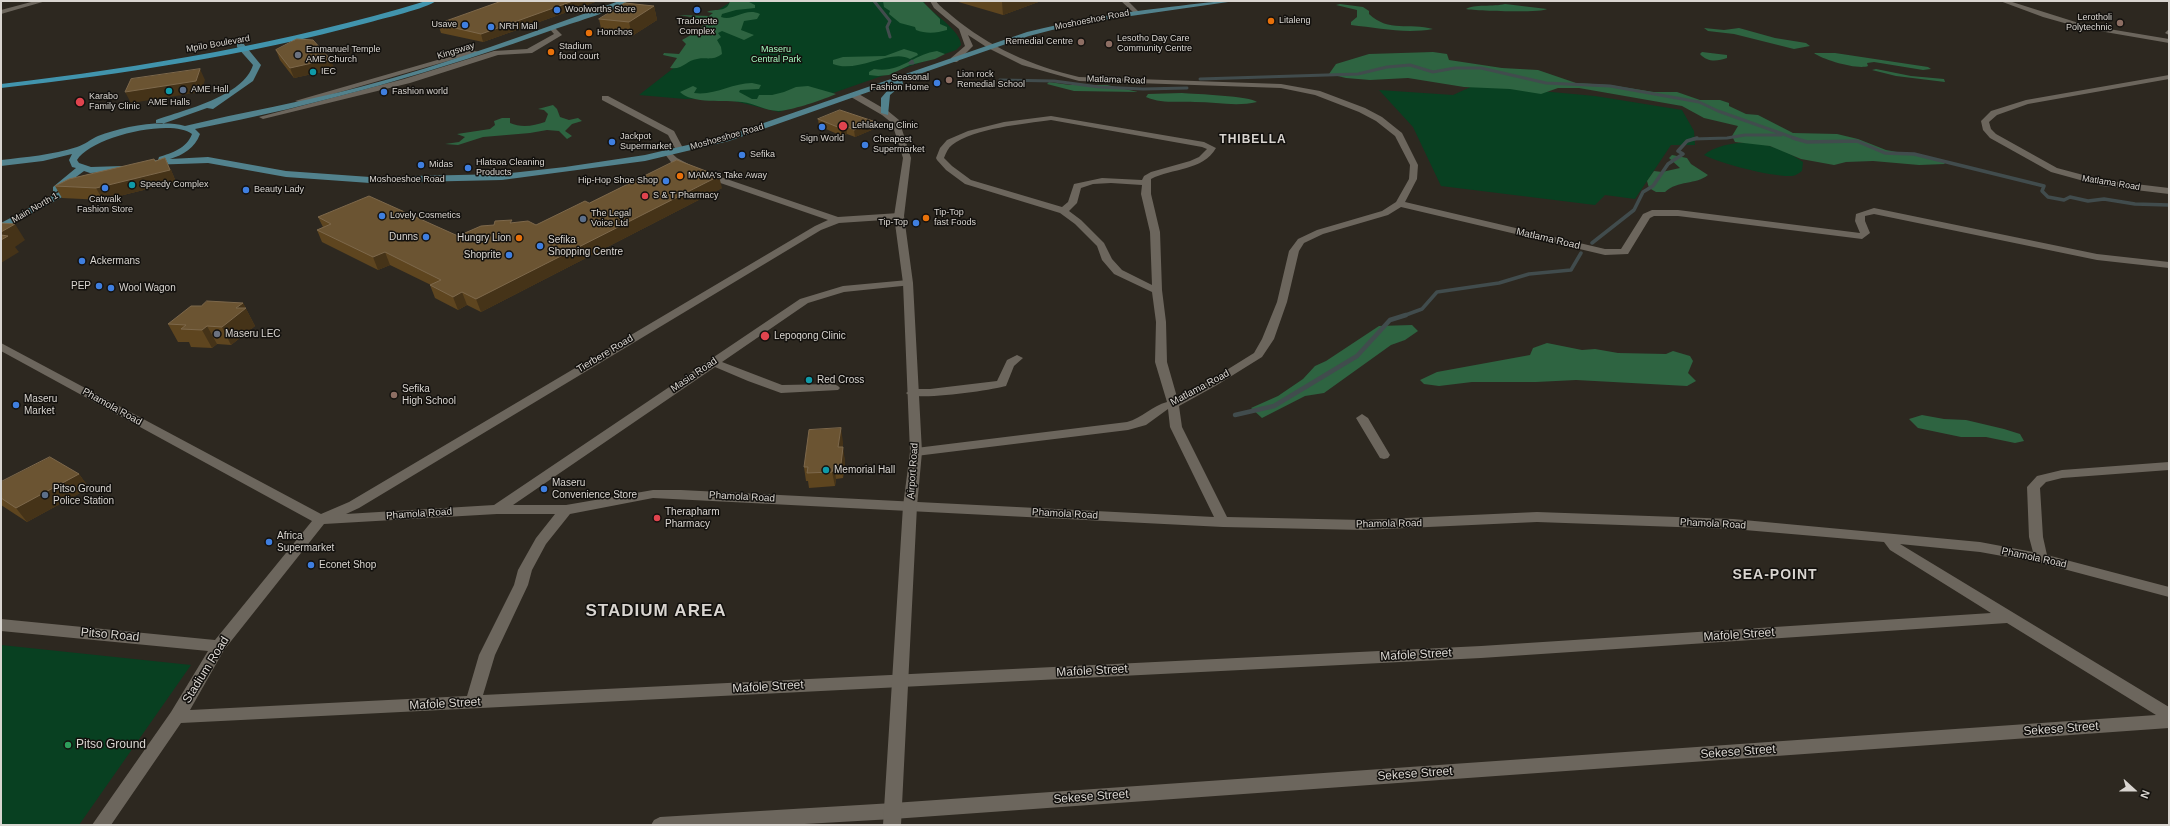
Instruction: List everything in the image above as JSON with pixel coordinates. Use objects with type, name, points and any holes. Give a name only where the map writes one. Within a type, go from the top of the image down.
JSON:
[{"type":"highway","name":"Mpilo Boulevard","points":[[1,80],[242,47],[359,18],[417,1]]},
{"type":"highway","name":"Mpilo Boulevard","points":[[1,86],[115,71],[242,47],[354,24],[433,1]]},
{"type":"main road","name":"Kingsway","points":[[133,129],[164,125],[189,126],[225,122],[289,108],[420,73],[518,40],[625,1]]},
{"type":"main road","name":"Moshoeshoe Road","points":[[208,160],[187,147],[148,164],[208,160],[286,174],[370,180],[502,177],[565,170],[668,153],[754,130],[992,47],[1060,26],[1136,12],[1232,1]]},
{"type":"main road","points":[[1,163],[42,158],[81,149],[94,142],[169,119],[215,102],[248,82],[256,74],[257,65],[242,47]]},
{"type":"main road","points":[[885,113],[883,101],[888,92],[909,76]]},
{"type":"main road","points":[[187,147],[195,139],[196,134],[189,126],[215,102]]},
{"type":"main road","name":"Kingsway","points":[[195,139],[210,132],[261,115]]},
{"type":"main road","points":[[1,168],[73,160],[81,149]]},
{"type":"main road","points":[[73,160],[75,165],[82,168],[113,170],[132,167]]},
{"type":"main road","name":"Main North 1","points":[[1,220],[54,190],[82,168]]},
{"type":"main road","name":"Main North 1","points":[[1,227],[86,181],[113,170]]},
{"type":"street","points":[[1,12],[43,1]]},
{"type":"street","points":[[933,1],[962,30],[969,46],[954,60]]},
{"type":"street","points":[[1124,1],[1136,12]]},
{"type":"street","points":[[2003,1],[2033,13],[2086,29],[2169,41]]},
{"type":"street","points":[[261,115],[407,81],[497,53],[529,51],[558,35],[552,28]]},
{"type":"street","name":"Matlama Road","points":[[916,452],[1128,426],[1142,422],[1163,407],[1173,404],[1213,383],[1258,354],[1268,339],[1289,277],[1294,251],[1301,241],[1320,232],[1385,213],[1400,204],[1413,179],[1414,165],[1399,135],[1379,119],[1362,110],[1317,93],[1281,86],[1079,79],[1058,75],[1023,63],[962,30]]},
{"type":"street","points":[[261,115],[518,40]]},
{"type":"street","name":"Matlama Road","points":[[2169,77],[2026,102],[1994,113],[1985,120],[1987,130],[1993,136],[2054,170],[2102,183],[2169,191]]},
{"type":"street","name":"Airport Road","points":[[854,95],[885,113],[896,122],[907,158],[899,216],[908,283],[912,394],[916,452],[910,506],[893,818]]},
{"type":"street","points":[[605,98],[642,119],[671,133],[680,150]]},
{"type":"street","points":[[1157,290],[1147,287],[1118,272],[1106,260],[1100,245],[1078,222],[1063,211],[968,182],[949,168],[940,158],[944,148],[959,137],[971,133],[1004,124],[1051,118],[1204,145],[1212,148],[1211,153],[1199,161],[1155,172],[1147,178],[1146,194],[1155,232],[1157,290],[1161,322],[1161,362],[1173,404],[1176,427],[1223,522]]},
{"type":"street","points":[[668,153],[674,160],[711,176],[837,220]]},
{"type":"street","points":[[1063,211],[1072,203],[1077,186],[1086,182],[1112,180],[1146,183]]},
{"type":"street","name":"Matlama Road","points":[[1400,204],[1614,253],[1624,252],[1646,216],[1652,213],[1678,213],[1862,236],[1864,233],[1860,221],[1861,214],[1866,212],[1881,212],[2097,257],[2169,265]]},
{"type":"street","name":"Tierbere Road","points":[[320,520],[354,504],[818,228],[837,220],[899,216]]},
{"type":"street","name":"Masia Road","points":[[497,509],[804,301],[843,289],[908,283]]},
{"type":"street","name":"Phamola Road","points":[[1,346],[320,520],[497,509],[566,510],[653,494],[681,494],[1223,522],[1378,524],[1560,517],[1733,524],[1980,547],[2041,558],[2169,592]]},
{"type":"street","points":[[912,394],[1002,384],[1006,370],[1013,360],[1018,358]]},
{"type":"street","points":[[714,362],[752,379],[781,388],[834,388]]},
{"type":"street","points":[[1362,418],[1384,455]]},
{"type":"street","points":[[2041,558],[2036,537],[2033,487],[2042,479],[2062,474],[2169,466]]},
{"type":"street","points":[[473,702],[487,655],[521,585],[525,570],[541,541],[566,510]]},
{"type":"street","name":"Stadium Road","points":[[100,825],[177,717],[219,646],[320,520]]},
{"type":"street","points":[[1888,538],[1895,547],[2169,715]]},
{"type":"street","name":"Mafole Street","points":[[177,717],[1481,652],[2007,617]]},
{"type":"street","name":"Pitso Road","points":[[1,625],[219,646]]},
{"type":"street","name":"Sekese Street","points":[[660,825],[893,818],[2169,722]]},
{"type":"green space","points":[[730,1],[750,1],[749,2],[755,5],[755,8],[736,10],[722,14],[721,17],[730,18],[749,12],[760,14],[757,19],[744,21],[741,30],[754,35],[744,40],[722,31],[718,33],[721,37],[717,40],[721,47],[722,54],[713,58],[701,58],[690,61],[678,68],[670,68],[677,58],[663,55],[664,53],[679,54],[686,44],[682,40],[698,31],[708,20],[679,15],[709,16],[713,13],[707,12],[724,9],[729,5]]},
{"type":"green space","name":"Maseru Central Park","points":[[732,1],[924,1],[925,5],[952,29],[960,40],[961,45],[956,50],[779,112],[722,98],[685,99],[639,95],[680,63],[709,25],[707,17]]},
{"type":"green space","points":[[883,1],[922,1],[940,19],[940,24],[947,27],[947,30],[928,33],[916,30],[915,27],[900,23],[889,14],[890,11],[884,7]]},
{"type":"green space","points":[[1340,4],[1363,7],[1369,11],[1369,14],[1384,23],[1433,29],[1402,31],[1351,25],[1351,22],[1357,17],[1357,10],[1336,5]]},
{"type":"green space","points":[[1505,4],[1547,9],[1495,11],[1466,9],[1469,7]]},
{"type":"green space","points":[[1704,28],[1724,30],[1739,28],[1775,38],[1806,43],[1810,46],[1794,49],[1734,34],[1708,31]]},
{"type":"green space","points":[[904,49],[917,53],[918,55],[910,59],[902,56],[884,58],[852,66],[833,64],[833,60],[843,57],[885,56]]},
{"type":"green space","points":[[937,51],[945,54],[935,59],[910,65],[889,75],[869,75],[869,72],[874,69],[891,69]]},
{"type":"green space","points":[[1433,52],[1447,54],[1449,60],[1502,68],[1538,70],[1576,83],[1610,85],[1654,92],[1677,92],[1700,100],[1720,100],[1729,103],[1729,106],[1746,114],[1758,115],[1793,133],[1837,134],[1858,139],[1886,150],[1942,160],[1945,164],[1919,165],[1873,161],[1846,162],[1834,165],[1801,159],[1770,146],[1735,142],[1732,136],[1738,126],[1704,118],[1682,106],[1579,88],[1558,88],[1541,94],[1510,89],[1464,87],[1408,78],[1370,80],[1346,78],[1329,74],[1336,64],[1369,54]]},
{"type":"green space","points":[[1702,52],[1727,55],[1727,58],[1710,60],[1706,59],[1700,54]]},
{"type":"green space","points":[[1814,53],[1835,53],[1928,67],[1931,69],[1923,70],[1874,62],[1867,63],[1868,66],[1857,67],[1832,61]]},
{"type":"green space","points":[[1876,69],[1911,76],[1944,79],[1945,82],[1896,76],[1872,70]]},
{"type":"green space","points":[[1049,82],[1070,85],[1107,85],[1138,92],[1074,91],[1047,84]]},
{"type":"green space","points":[[752,83],[761,85],[759,89],[740,90],[739,92],[752,99],[757,99],[759,95],[772,95],[796,87],[808,86],[836,94],[791,109],[774,111],[742,102],[700,100],[685,96],[680,92],[693,86],[697,88],[694,93],[709,93],[737,85]]},
{"type":"green space","points":[[1475,85],[1595,96],[1682,110],[1694,131],[1695,145],[1671,145],[1635,199],[1605,195],[1595,205],[1441,186],[1413,127],[1379,90],[1453,95]]},
{"type":"green space","points":[[1182,93],[1245,98],[1257,102],[1234,104],[1170,102],[1158,101],[1146,97],[1148,94]]},
{"type":"green space","points":[[553,105],[557,109],[560,117],[569,120],[578,118],[582,121],[572,124],[565,131],[572,136],[567,139],[559,131],[547,130],[483,137],[458,145],[445,144],[459,142],[465,137],[457,134],[490,129],[495,125],[494,121],[502,118],[510,118],[510,123],[523,126],[536,125],[545,122],[548,114],[544,110],[538,109]]},
{"type":"green space","points":[[1756,143],[1787,152],[1798,158],[1803,162],[1802,171],[1793,176],[1783,176],[1734,166],[1704,155],[1728,144]]},
{"type":"green space","points":[[1672,155],[1687,158],[1691,164],[1708,175],[1698,180],[1670,188],[1665,192],[1656,192],[1649,188],[1647,181],[1654,171],[1662,172],[1680,168],[1669,158]]},
{"type":"green space","points":[[1412,325],[1418,331],[1405,340],[1391,345],[1324,393],[1305,396],[1262,418],[1251,408],[1278,396],[1303,379],[1315,366],[1326,361],[1379,326]]},
{"type":"green space","points":[[1547,343],[1582,350],[1595,349],[1618,353],[1666,354],[1673,351],[1690,356],[1693,361],[1688,373],[1696,381],[1687,386],[1576,380],[1536,382],[1472,382],[1439,386],[1424,384],[1420,380],[1437,372],[1530,355],[1533,348]]},
{"type":"green space","points":[[1922,415],[1944,419],[1966,420],[2004,429],[2020,434],[2024,441],[2015,443],[1986,437],[1961,437],[1918,428],[1909,419]]},
{"type":"green space","name":"Pitso Ground","points":[[1,645],[191,665],[79,825],[1,825]]},
{"type":"building","points":[[502,1],[573,1],[481,34],[438,24]]},
{"type":"building","points":[[625,3],[654,6],[629,22],[599,19]]},
{"type":"building","points":[[297,39],[313,40],[330,59],[290,68],[276,50]]},
{"type":"building","points":[[200,69],[196,81],[125,92],[131,79]]},
{"type":"building","points":[[840,110],[873,121],[854,130],[846,126],[840,128],[818,119]]},
{"type":"building","points":[[165,158],[170,170],[96,188],[55,186],[69,179],[154,159],[155,161]]},
{"type":"building","name":"Sefika Shopping Centre","points":[[677,160],[719,176],[476,299],[462,292],[453,297],[430,285],[441,280],[385,252],[373,257],[317,230],[331,224],[318,217],[369,196],[458,236],[481,226],[494,225],[495,221],[512,220],[510,223],[528,221],[536,225],[585,201],[589,203]]},
{"type":"building","points":[[1,223],[15,224],[1,232]]},
{"type":"building","points":[[1,235],[8,236],[1,240]]},
{"type":"building","points":[[207,301],[243,303],[236,308],[246,308],[222,327],[207,326],[202,330],[181,329],[186,325],[168,324],[191,306],[201,306]]},
{"type":"building","name":"Memorial Hall","points":[[841,428],[838,447],[843,447],[841,464],[834,465],[832,472],[807,473],[808,467],[804,467],[809,430]]},
{"type":"building","points":[[50,457],[79,474],[16,508],[1,498],[1,482]]},
{"type":"waterway","points":[[874,1],[890,21],[887,27],[890,37]]},
{"type":"waterway","points":[[912,61],[910,63],[913,63]]},
{"type":"waterway","points":[[1200,79],[1358,74],[1387,67],[1410,65],[1433,72],[1455,68],[1481,68],[1546,83],[1610,86],[1699,102],[1718,111],[1797,139]]},
{"type":"waterway","points":[[1000,80],[1054,81],[1099,87],[1143,89],[1187,88]]},
{"type":"waterway","points":[[1694,139],[1727,138],[1745,135],[1781,135]]},
{"type":"waterway","points":[[1793,138],[1807,142],[1857,141],[1885,153],[1914,154],[2044,186],[2042,191],[2048,197],[2064,200],[2070,197],[2088,201],[2104,199],[2135,204],[2169,205]]},
{"type":"waterway","points":[[1592,243],[1634,210],[1643,192],[1653,186],[1668,164],[1683,154],[1678,151],[1687,141],[1694,139]]},
{"type":"waterway","points":[[1404,316],[1422,309],[1437,292],[1499,283],[1529,274],[1571,270],[1581,253]]},
{"type":"waterway","points":[[1235,415],[1274,406],[1357,356],[1390,320],[1404,316]]},
{"type":"place","name":"Woolworths Store","points":[[557,10]]},
{"type":"place","name":"Tradorette Complex","points":[[697,10]]},
{"type":"place","name":"Litaleng","points":[[1271,21]]},
{"type":"place","name":"Lerotholi Polytechnic","points":[[2120,23]]},
{"type":"place","name":"Usave","points":[[465,25]]},
{"type":"place","name":"NRH Mall","points":[[491,27]]},
{"type":"place","name":"Honchos","points":[[589,33]]},
{"type":"place","name":"Remedial Centre","points":[[1081,42]]},
{"type":"place","name":"Lesotho Day Care Community Centre","points":[[1109,44]]},
{"type":"place","name":"Stadium food court","points":[[551,52]]},
{"type":"place","name":"Emmanuel Temple AME Church","points":[[298,55]]},
{"type":"place","name":"IEC","points":[[313,72]]},
{"type":"place","name":"Lion rock Remedial School","points":[[949,80]]},
{"type":"place","name":"Seasonal Fashion Home","points":[[937,83]]},
{"type":"place","name":"AME Hall","points":[[183,90]]},
{"type":"place","name":"AME Halls","points":[[169,91]]},
{"type":"place","name":"Fashion world","points":[[384,92]]},
{"type":"place","name":"Karabo Family Clinic","points":[[80,102]]},
{"type":"place","name":"Lehlakeng Clinic","points":[[843,126]]},
{"type":"place","name":"Sign World","points":[[822,127]]},
{"type":"place","name":"Jackpot Supermarket","points":[[612,142]]},
{"type":"place","name":"Cheapest Supermarket","points":[[865,145]]},
{"type":"place","name":"Sefika","points":[[742,155]]},
{"type":"place","name":"Midas","points":[[421,165]]},
{"type":"place","name":"Hlatsoa Cleaning Products","points":[[468,168]]},
{"type":"place","name":"MAMA's Take Away","points":[[680,176]]},
{"type":"place","name":"Hip-Hop Shoe Shop","points":[[666,181]]},
{"type":"place","name":"Speedy Complex","points":[[132,185]]},
{"type":"place","name":"Catwalk Fashion Store","points":[[105,188]]},
{"type":"place","name":"Beauty Lady","points":[[246,190]]},
{"type":"place","name":"S & T Pharmacy","points":[[645,196]]},
{"type":"place","name":"Lovely Cosmetics","points":[[382,216]]},
{"type":"place","name":"Tip-Top fast Foods","points":[[926,218]]},
{"type":"place","name":"The Legal Voice Ltd","points":[[583,219]]},
{"type":"place","name":"Tip-Top","points":[[916,223]]},
{"type":"place","name":"Dunns","points":[[426,237]]},
{"type":"place","name":"Hungry Lion","points":[[519,238]]},
{"type":"place","name":"Sefika Shopping Centre","points":[[540,246]]},
{"type":"place","name":"Shoprite","points":[[509,255]]},
{"type":"place","name":"Ackermans","points":[[82,261]]},
{"type":"place","name":"PEP","points":[[99,286]]},
{"type":"place","name":"Wool Wagon","points":[[111,288]]},
{"type":"place","name":"Maseru LEC","points":[[217,334]]},
{"type":"place","name":"Lepoqong Clinic","points":[[765,336]]},
{"type":"place","name":"Red Cross","points":[[809,380]]},
{"type":"place","name":"Sefika High School","points":[[394,395]]},
{"type":"place","name":"Maseru Market","points":[[16,405]]},
{"type":"place","name":"Memorial Hall","points":[[826,470]]},
{"type":"place","name":"Maseru Convenience Store","points":[[544,489]]},
{"type":"place","name":"Pitso Ground Police Station","points":[[45,495]]},
{"type":"place","name":"Therapharm Pharmacy","points":[[657,518]]},
{"type":"place","name":"Africa Supermarket","points":[[269,542]]},
{"type":"place","name":"Econet Shop","points":[[311,565]]},
{"type":"place","name":"Pitso Ground","points":[[68,745]]},
{"type":"district","name":"THIBELLA","points":[[1253,140]]},
{"type":"district","name":"SEA-POINT","points":[[1775,575]]},
{"type":"district","name":"STADIUM AREA","points":[[656,611]]}]
